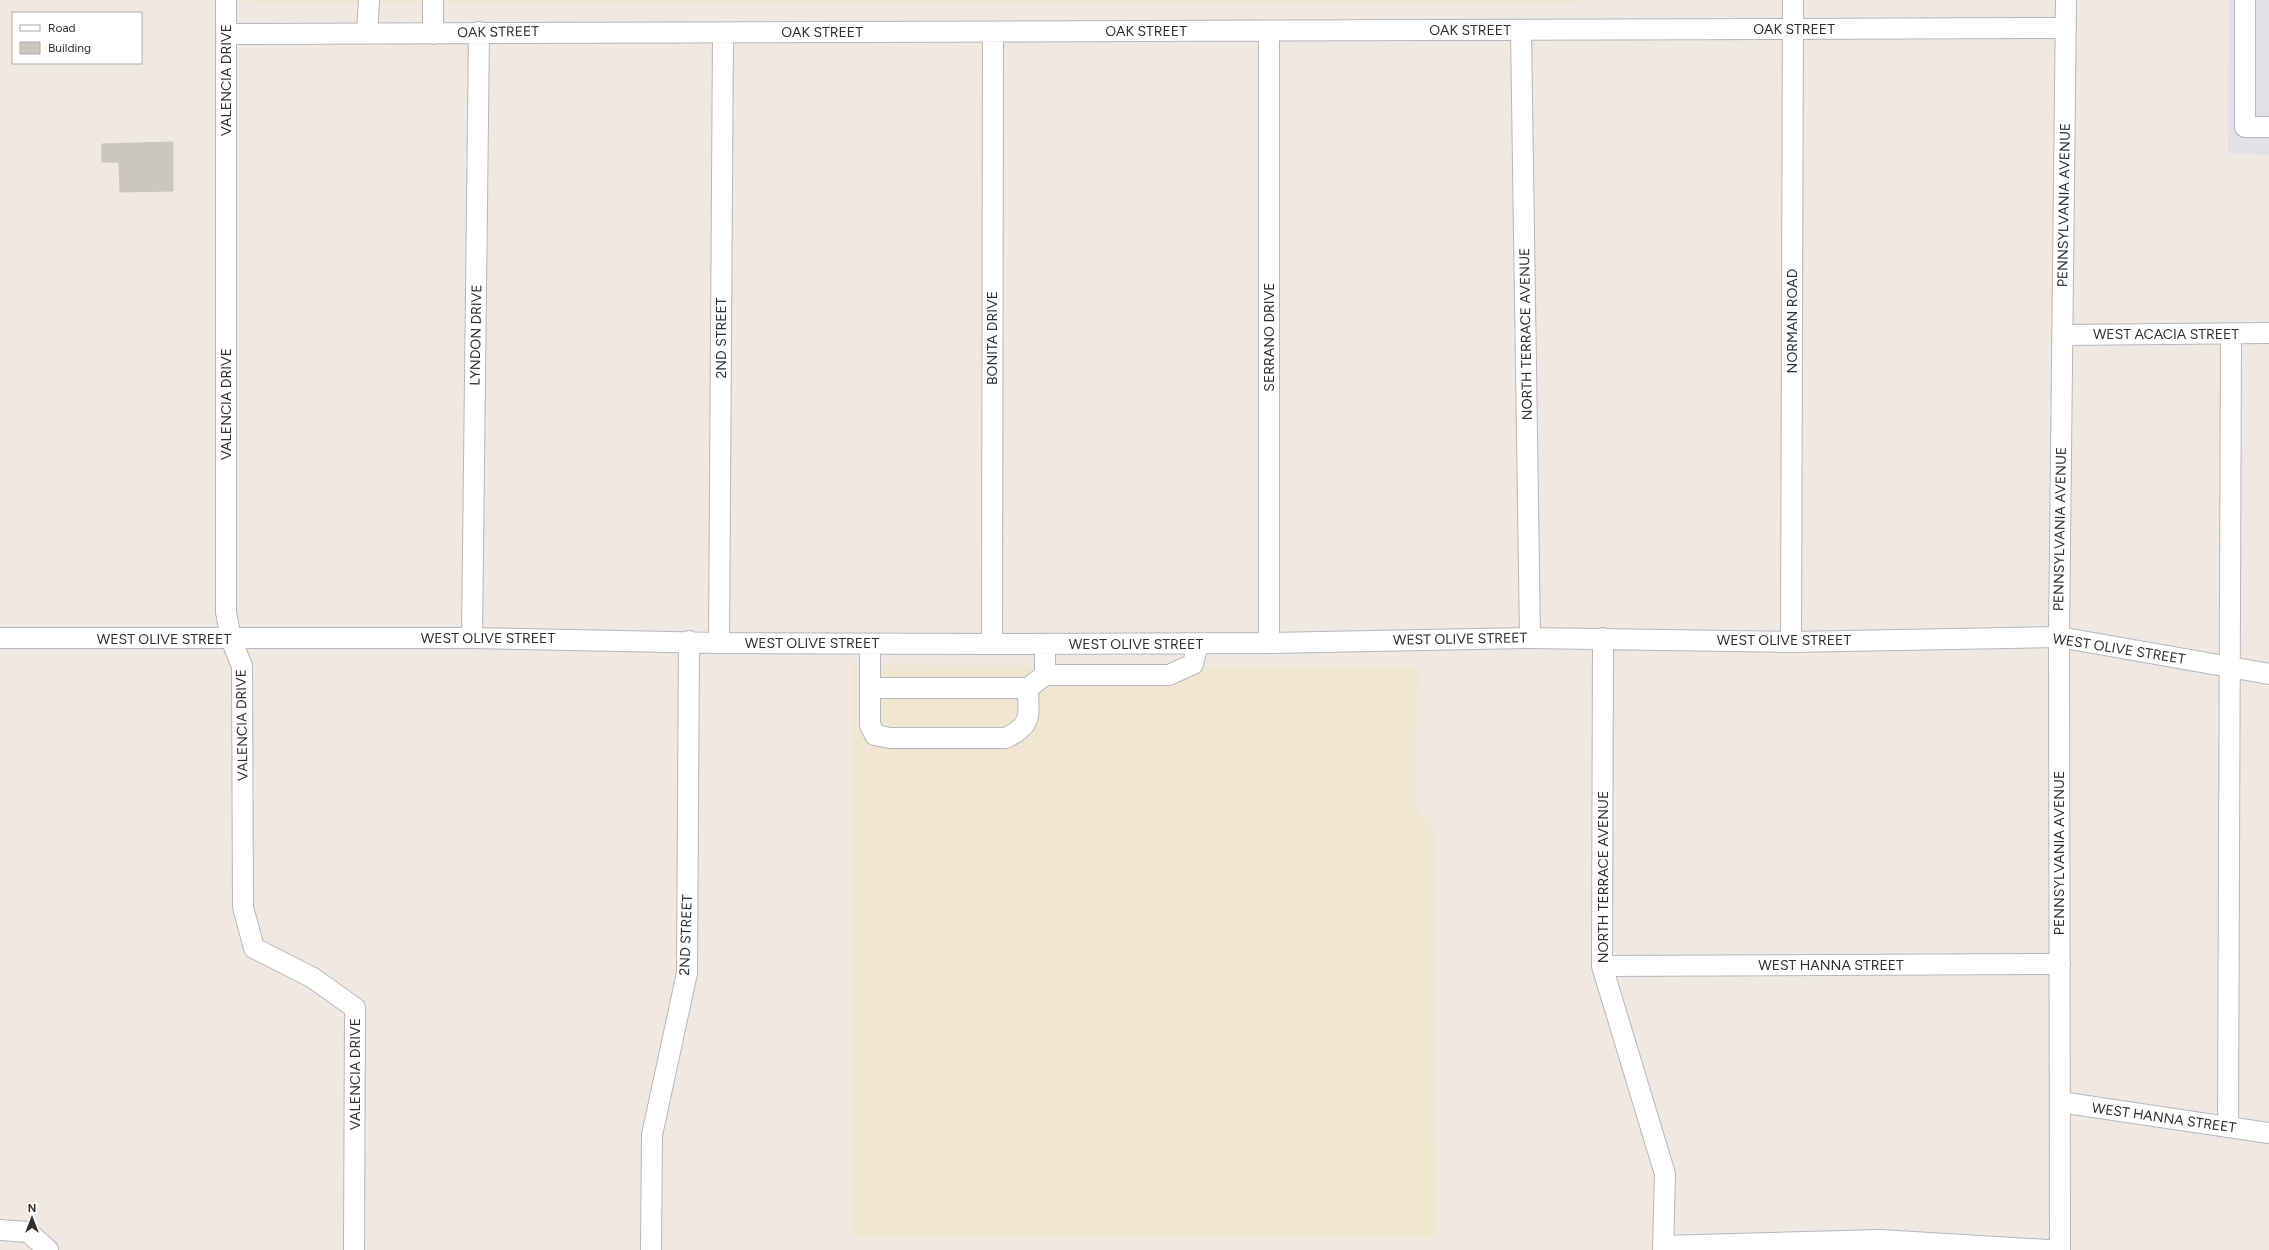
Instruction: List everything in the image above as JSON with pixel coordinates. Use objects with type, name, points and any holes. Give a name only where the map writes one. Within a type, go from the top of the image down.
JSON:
[{"type":"street","name":"VALENCIA DRIVE","points":[[226,0],[226,612],[230,639],[242,666],[243,907],[254,948],[313,978],[355,1008],[354,1250]]},
{"type":"street","points":[[367,34],[368,0]]},
{"type":"street","points":[[433,34],[434,0]]},
{"type":"street","name":"NORMAN ROAD","points":[[1791,642],[1793,0]]},
{"type":"street","name":"PENNSYLVANIA AVENUE","points":[[2060,1250],[2059,637],[2066,0]]},
{"type":"street","points":[[2245,0],[2245,127],[2269,127]]},
{"type":"street","name":"OAK STREET","points":[[226,34],[2066,28]]},
{"type":"street","name":"NORTH TERRACE AVENUE","points":[[1521,30],[1530,638]]},
{"type":"street","name":"SERRANO DRIVE","points":[[1269,31],[1269,643]]},
{"type":"street","name":"LYNDON DRIVE","points":[[472,638],[479,32]]},
{"type":"street","name":"2ND STREET","points":[[719,643],[723,32]]},
{"type":"street","name":"BONITA DRIVE","points":[[992,644],[993,32]]},
{"type":"street","name":"WEST ACACIA STREET","points":[[2063,335],[2269,333]]},
{"type":"street","points":[[2228,1127],[2231,668],[2231,334]]},
{"type":"street","name":"WEST OLIVE STREET","points":[[0,638],[472,638],[689,641],[719,643],[1198,644],[1530,638],[1791,642],[2059,637],[2269,674]]},
{"type":"street","name":"NORTH TERRACE AVENUE","points":[[1603,638],[1602,966],[1665,1174],[1663,1248]]},
{"type":"street","name":"2ND STREET","points":[[651,1250],[652,1135],[687,973],[689,641]]},
{"type":"street","points":[[870,644],[870,725],[874,735],[898,738],[1006,738],[1021,731],[1028,720],[1028,688]]},
{"type":"street","points":[[1045,644],[1045,675]]},
{"type":"street","points":[[870,688],[1028,688],[1045,675],[1169,675],[1193,664],[1198,644]]},
{"type":"street","name":"WEST HANNA STREET","points":[[1602,966],[2060,964]]},
{"type":"street","name":"WEST HANNA STREET","points":[[2060,1102],[2269,1133]]},
{"type":"street","points":[[0,1230],[28,1232],[48,1250]]},
{"type":"street","points":[[1663,1248],[1880,1245],[2048,1250]]},
{"type":"shaded area","points":[[249,0],[1576,0],[1576,2],[249,2]]},
{"type":"shaded area","points":[[2229,0],[2269,0],[2269,155],[2228,153]]},
{"type":"shaded area","points":[[853,665],[1418,667],[1416,807],[1436,834],[1437,1237],[852,1237]]},
{"type":"building","points":[[173,142],[173,191],[120,192],[119,162],[102,162],[102,144]]}]
